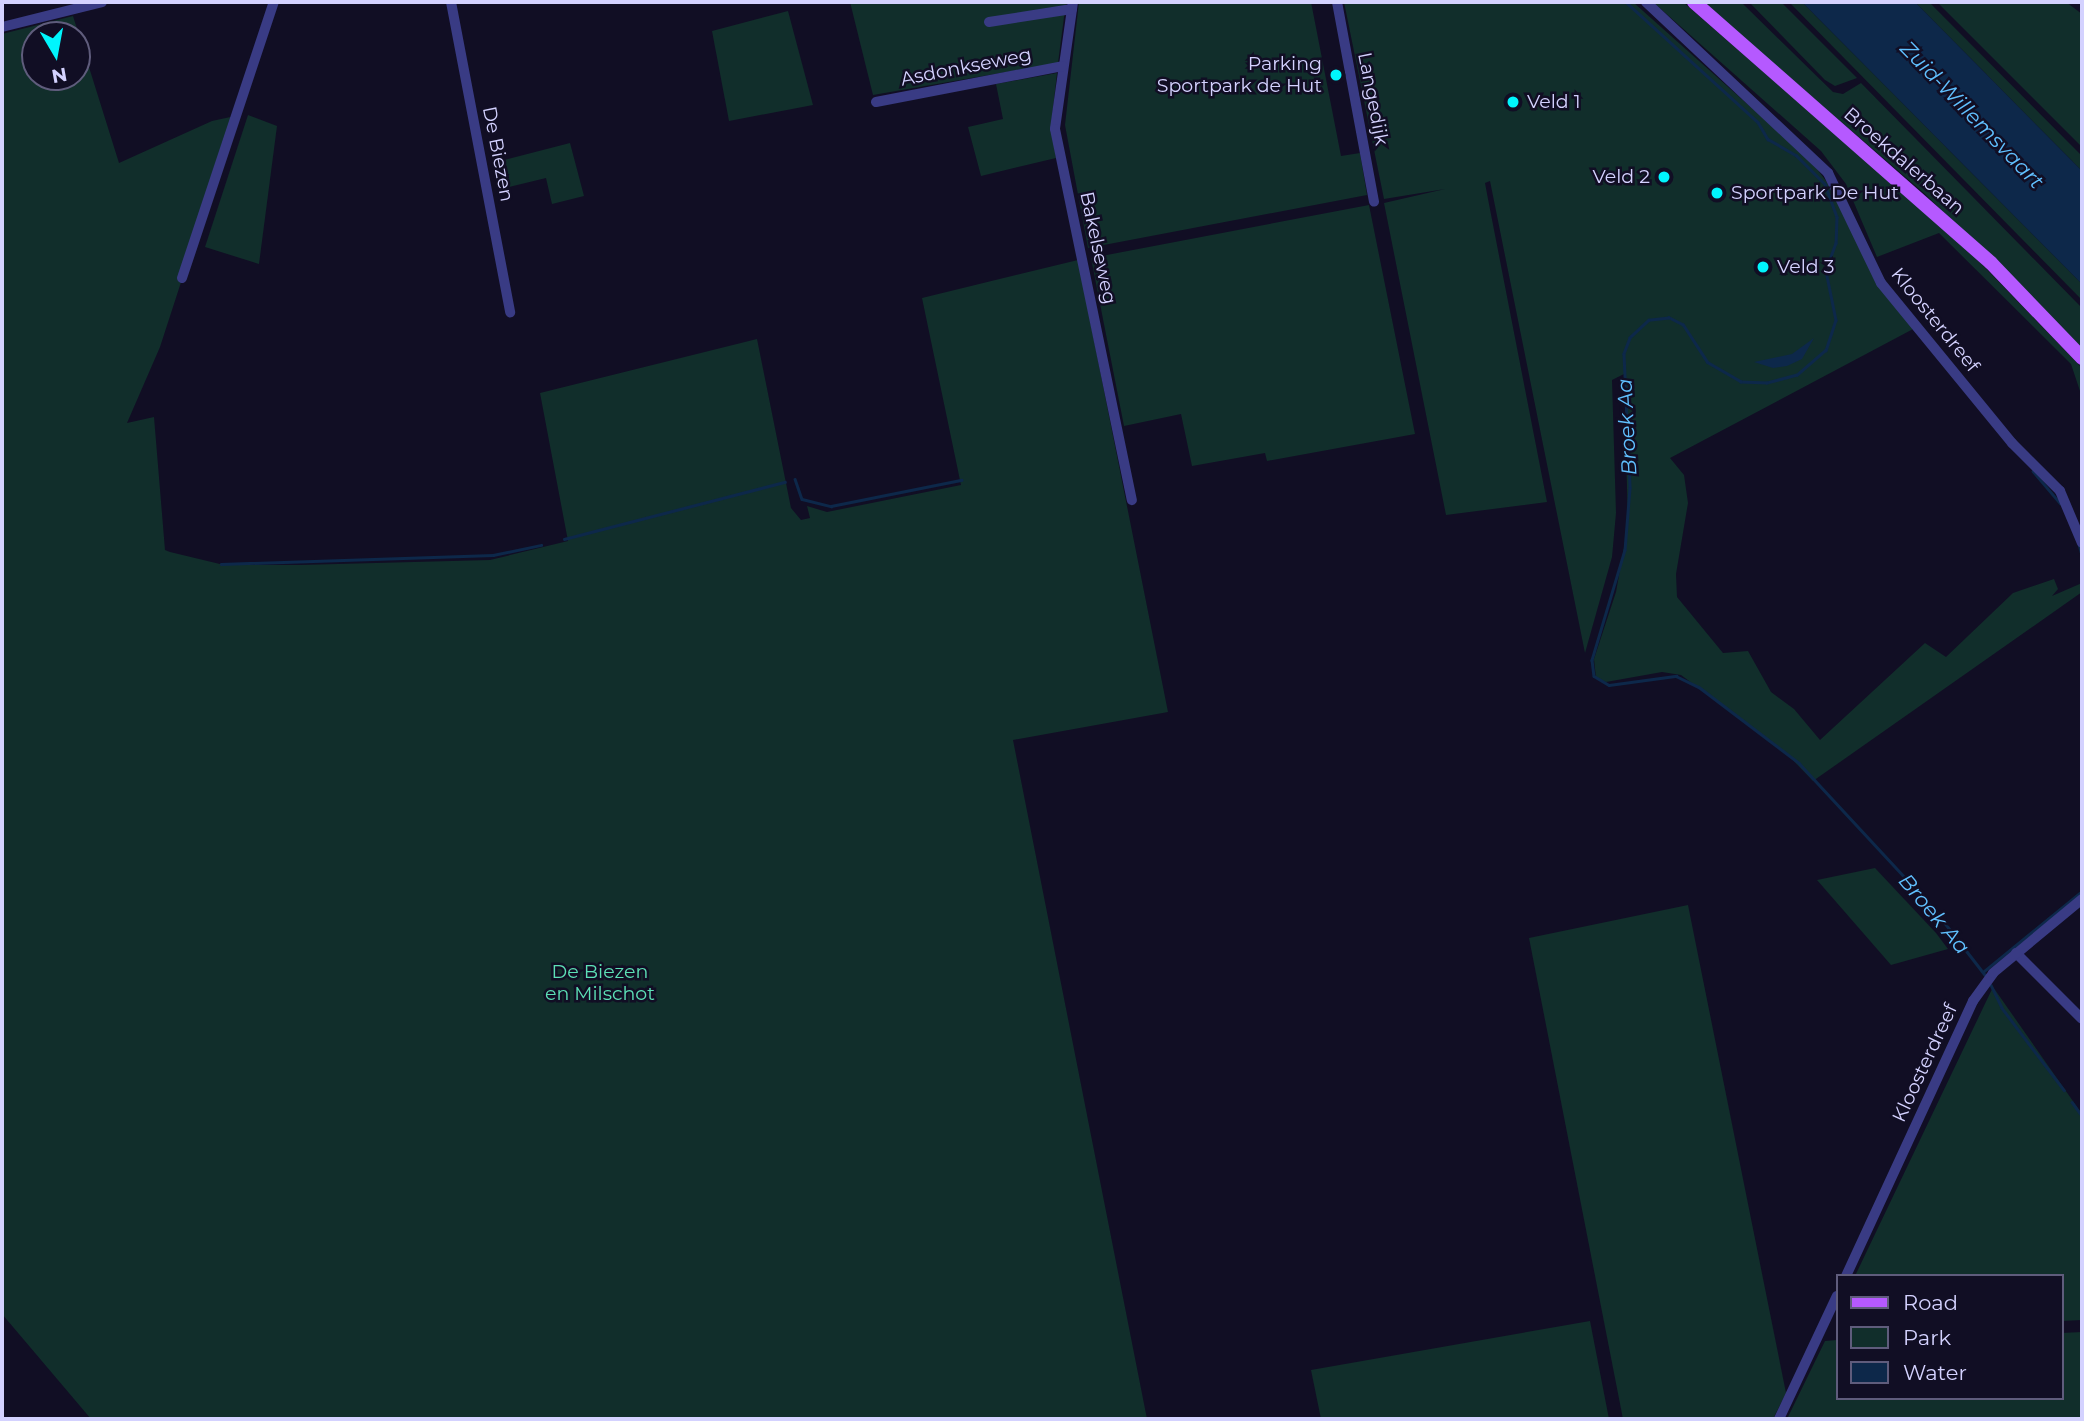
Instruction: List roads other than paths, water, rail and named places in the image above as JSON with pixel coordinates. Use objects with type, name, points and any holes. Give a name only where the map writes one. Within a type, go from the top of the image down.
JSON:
[{"type":"main road","name":"Broekdalerbaan","points":[[1694,2],[1991,263],[2082,358]]},
{"type":"street","points":[[2,27],[102,2]]},
{"type":"street","points":[[182,278],[274,2]]},
{"type":"street","name":"De Biezen","points":[[451,2],[510,312]]},
{"type":"street","name":"Langedijk","points":[[1337,2],[1374,202]]},
{"type":"street","name":"Kloosterdreef","points":[[1646,2],[1828,173],[1881,283],[2012,443],[2060,491],[2082,543]]},
{"type":"street","points":[[989,22],[1072,5]]},
{"type":"street","name":"Bakelseweg","points":[[1072,5],[1055,129],[1132,500]]},
{"type":"street","name":"Asdonkseweg","points":[[876,102],[1063,66]]},
{"type":"street","name":"Kloosterdreef","points":[[1847,1274],[1973,1001],[2016,953],[2082,899]]},
{"type":"street","points":[[2016,953],[2082,1019]]},
{"type":"street","points":[[1779,1419],[1836,1298]]},
{"type":"water","name":"Zuid-Willemsvaart","points":[[1802,2],[1915,2],[2082,171],[2082,284]]},
{"type":"water","points":[[1814,338],[1802,359],[1787,366],[1773,368],[1754,362],[1792,354]]},
{"type":"waterway","name":"Broek Aa","points":[[1626,2],[1758,122],[1768,139],[1796,155],[1825,184],[1837,217],[1836,243],[1826,271],[1836,320],[1826,350],[1797,375],[1767,383],[1741,382],[1707,362],[1683,325],[1669,318],[1649,320],[1630,338],[1624,354],[1630,488],[1625,550],[1592,660],[1594,676],[1609,685],[1676,676],[1699,687],[1799,763],[1934,909],[1986,976]]},
{"type":"waterway","points":[[2033,471],[2060,503]]},
{"type":"waterway","points":[[795,479],[802,499],[831,506],[961,480]]},
{"type":"waterway","points":[[564,539],[785,482]]},
{"type":"waterway","points":[[2079,544],[2082,555]]},
{"type":"waterway","points":[[221,564],[493,555],[541,545]]},
{"type":"waterway","points":[[1983,972],[2082,891]]},
{"type":"waterway","name":"Broek Aa","points":[[1991,985],[2002,1008],[2064,1090]]},
{"type":"waterway","name":"Broek Aa","points":[[2072,1102],[2082,1116]]},
{"type":"place","name":"Parking Sportpark de Hut","points":[[1336,75]]},
{"type":"place","name":"Veld 1","points":[[1513,102]]},
{"type":"place","name":"Veld 2","points":[[1664,177]]},
{"type":"place","name":"Sportpark De Hut","points":[[1717,193]]},
{"type":"place","name":"Veld 3","points":[[1763,267]]},
{"type":"park label","name":"De Biezen en Milschot","points":[[600,983]]}]
